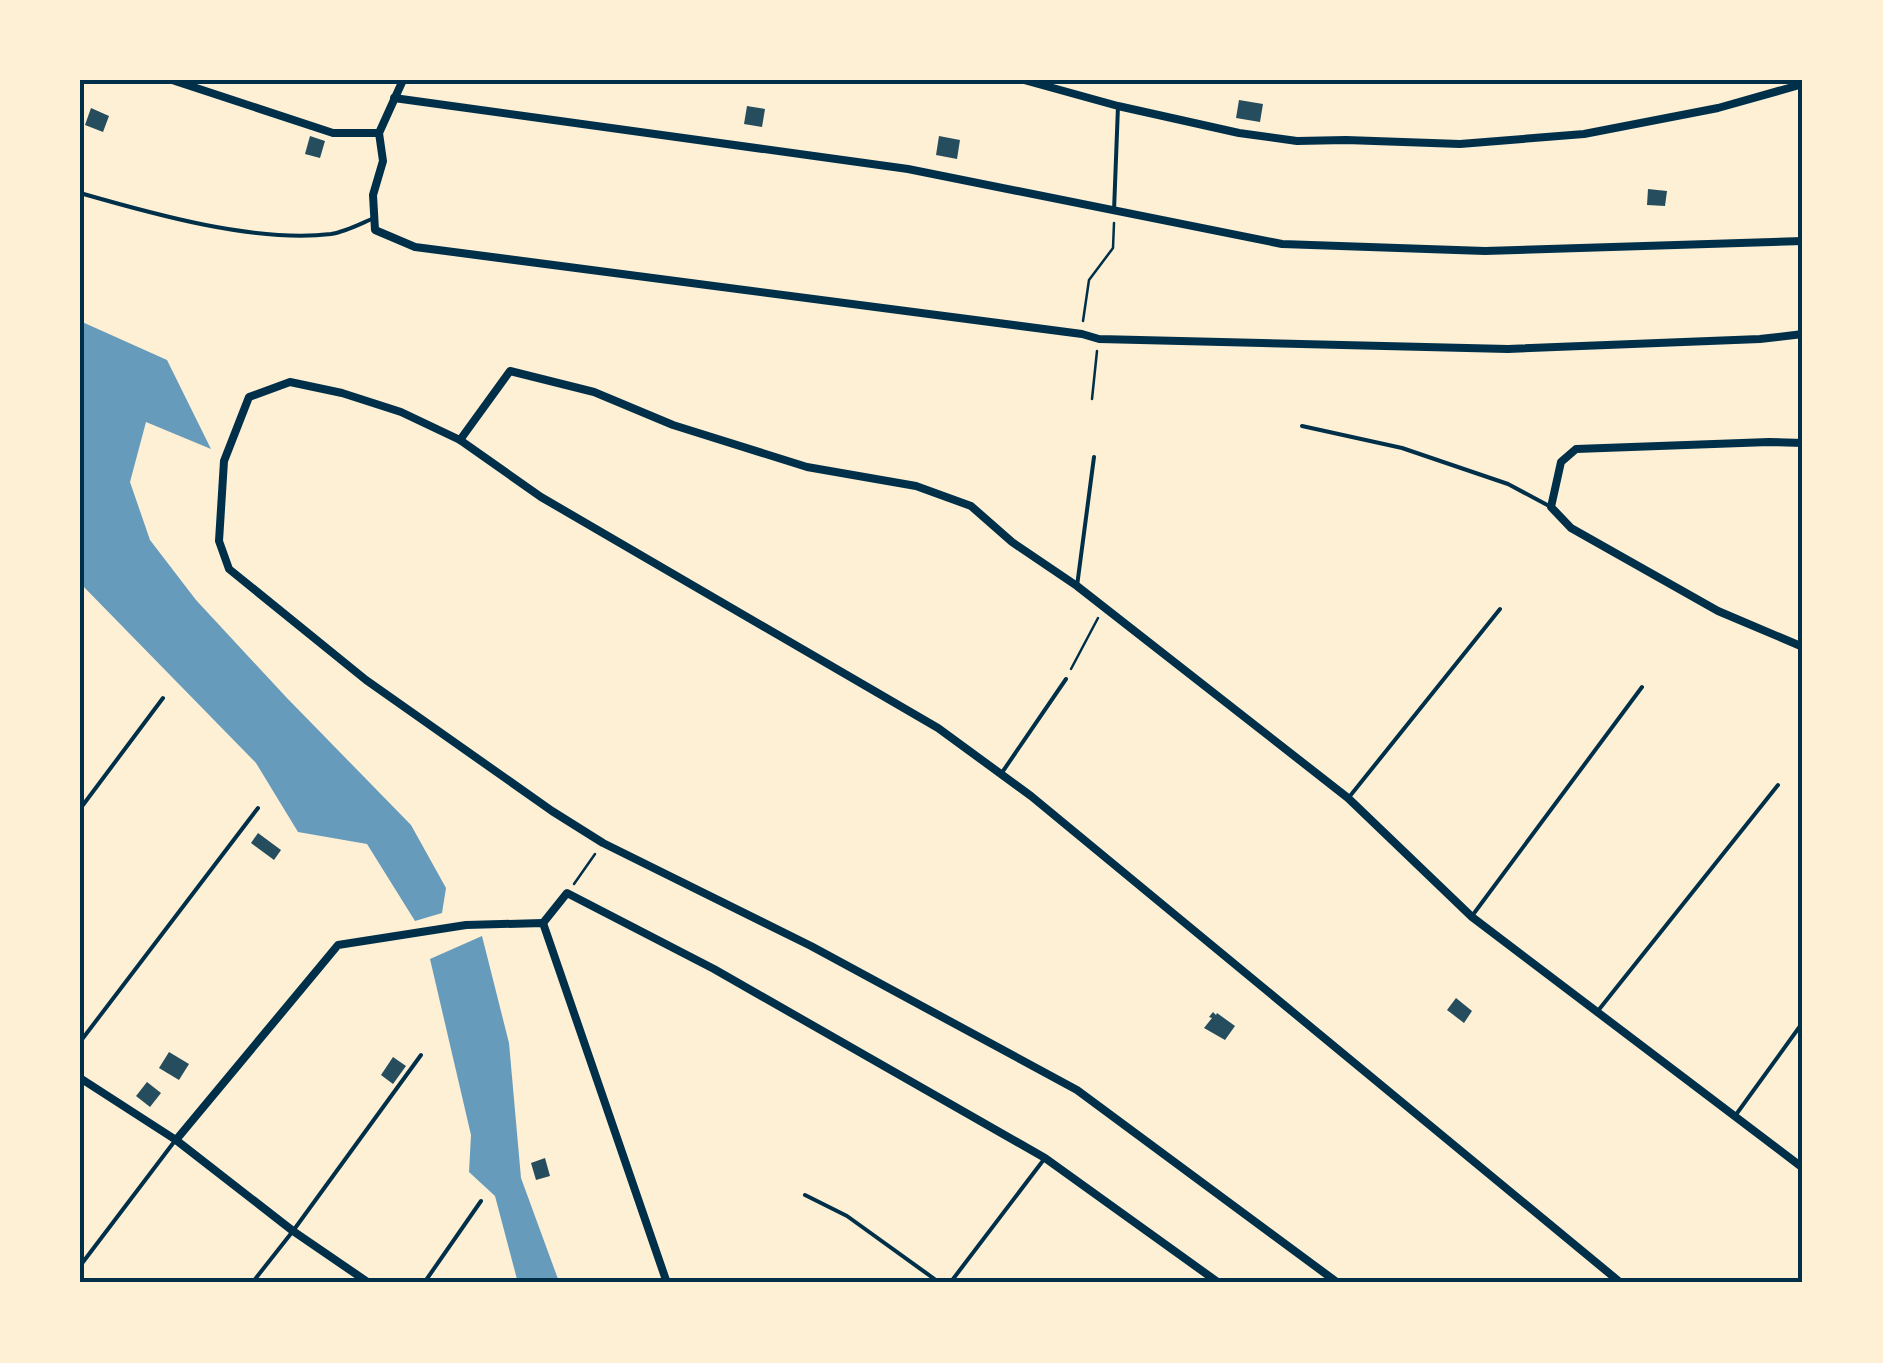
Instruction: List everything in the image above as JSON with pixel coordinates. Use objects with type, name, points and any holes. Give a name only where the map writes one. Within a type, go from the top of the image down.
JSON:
[{"type":"street","points":[[172,80],[333,133],[379,133]]},
{"type":"street","points":[[403,80],[379,133],[383,162],[373,195],[374,218],[375,230],[415,246],[1099,339],[1508,349],[1803,334]]},
{"type":"street","points":[[1024,80],[1239,133],[1297,141],[1460,144],[1584,134],[1718,108],[1803,84]]},
{"type":"street","points":[[394,98],[908,170],[1282,244],[1486,251],[1803,241]]},
{"type":"street","points":[[460,440],[510,372],[594,392],[673,425],[807,466],[916,486],[971,506],[1012,542],[1078,586],[1348,798],[1472,916],[1803,1168]]},
{"type":"street","points":[[1338,1283],[1077,1090],[811,946],[603,843],[366,680],[229,569],[219,540],[224,461],[249,397],[290,382],[342,392],[401,412],[460,440],[540,497],[938,728],[1031,796],[1621,1283]]},
{"type":"street","points":[[1803,443],[1576,448],[1561,462],[1552,507],[1571,528],[1718,611],[1803,647]]},
{"type":"street","points":[[176,1140],[338,945],[466,925],[543,923],[567,894],[714,969],[1045,1158],[1219,1283]]},
{"type":"street","points":[[543,923],[667,1283]]},
{"type":"street","points":[[80,1078],[176,1140],[293,1231],[369,1283]]},
{"type":"lane","points":[[1114,212],[1118,106]]},
{"type":"lane","points":[[80,194],[246,232],[335,234],[374,218]]},
{"type":"lane","points":[[1302,426],[1402,448],[1508,484],[1552,507]]},
{"type":"lane","points":[[1078,586],[1094,457]]},
{"type":"lane","points":[[1348,798],[1500,608]]},
{"type":"lane","points":[[1000,774],[1066,679]]},
{"type":"lane","points":[[1472,916],[1642,687]]},
{"type":"lane","points":[[80,810],[164,698]]},
{"type":"lane","points":[[1597,1013],[1778,785]]},
{"type":"lane","points":[[80,1042],[258,808]]},
{"type":"lane","points":[[1734,1118],[1803,1022]]},
{"type":"lane","points":[[252,1283],[421,1055]]},
{"type":"lane","points":[[80,1266],[176,1140]]},
{"type":"lane","points":[[950,1283],[1045,1158]]},
{"type":"lane","points":[[805,1194],[847,1216],[940,1283]]},
{"type":"lane","points":[[424,1283],[480,1201]]},
{"type":"path","points":[[1082,334],[1089,280],[1114,248],[1114,212]]},
{"type":"path","points":[[1092,399],[1095,359]]},
{"type":"path","points":[[1066,679],[1104,606]]},
{"type":"path","points":[[567,894],[603,843]]},
{"type":"water","points":[[80,321],[167,360],[211,449],[146,422],[130,482],[150,540],[196,600],[411,825],[446,888],[442,913],[415,921],[367,844],[298,832],[256,763],[80,583]]},
{"type":"water","points":[[482,936],[509,1043],[521,1178],[557,1283],[518,1283],[495,1196],[469,1172],[471,1135],[430,959]]},
{"type":"building","points":[[1239,100],[1263,104],[1260,122],[1236,118]]},
{"type":"building","points":[[747,106],[765,109],[762,127],[744,124]]},
{"type":"building","points":[[91,108],[109,116],[103,132],[85,125]]},
{"type":"building","points":[[310,136],[325,141],[320,158],[305,154]]},
{"type":"building","points":[[939,136],[960,140],[957,159],[936,155]]},
{"type":"building","points":[[1648,189],[1667,191],[1665,206],[1647,205]]},
{"type":"building","points":[[258,833],[281,850],[274,860],[251,843]]},
{"type":"building","points":[[1456,998],[1472,1011],[1464,1023],[1447,1010]]},
{"type":"building","points":[[1213,1012],[1235,1026],[1225,1040],[1204,1028]]},
{"type":"building","points":[[169,1052],[189,1064],[179,1080],[159,1068]]},
{"type":"building","points":[[393,1057],[406,1066],[393,1084],[381,1075]]},
{"type":"building","points":[[147,1082],[161,1093],[150,1107],[136,1096]]},
{"type":"building","points":[[545,1158],[550,1176],[536,1180],[531,1163]]}]
